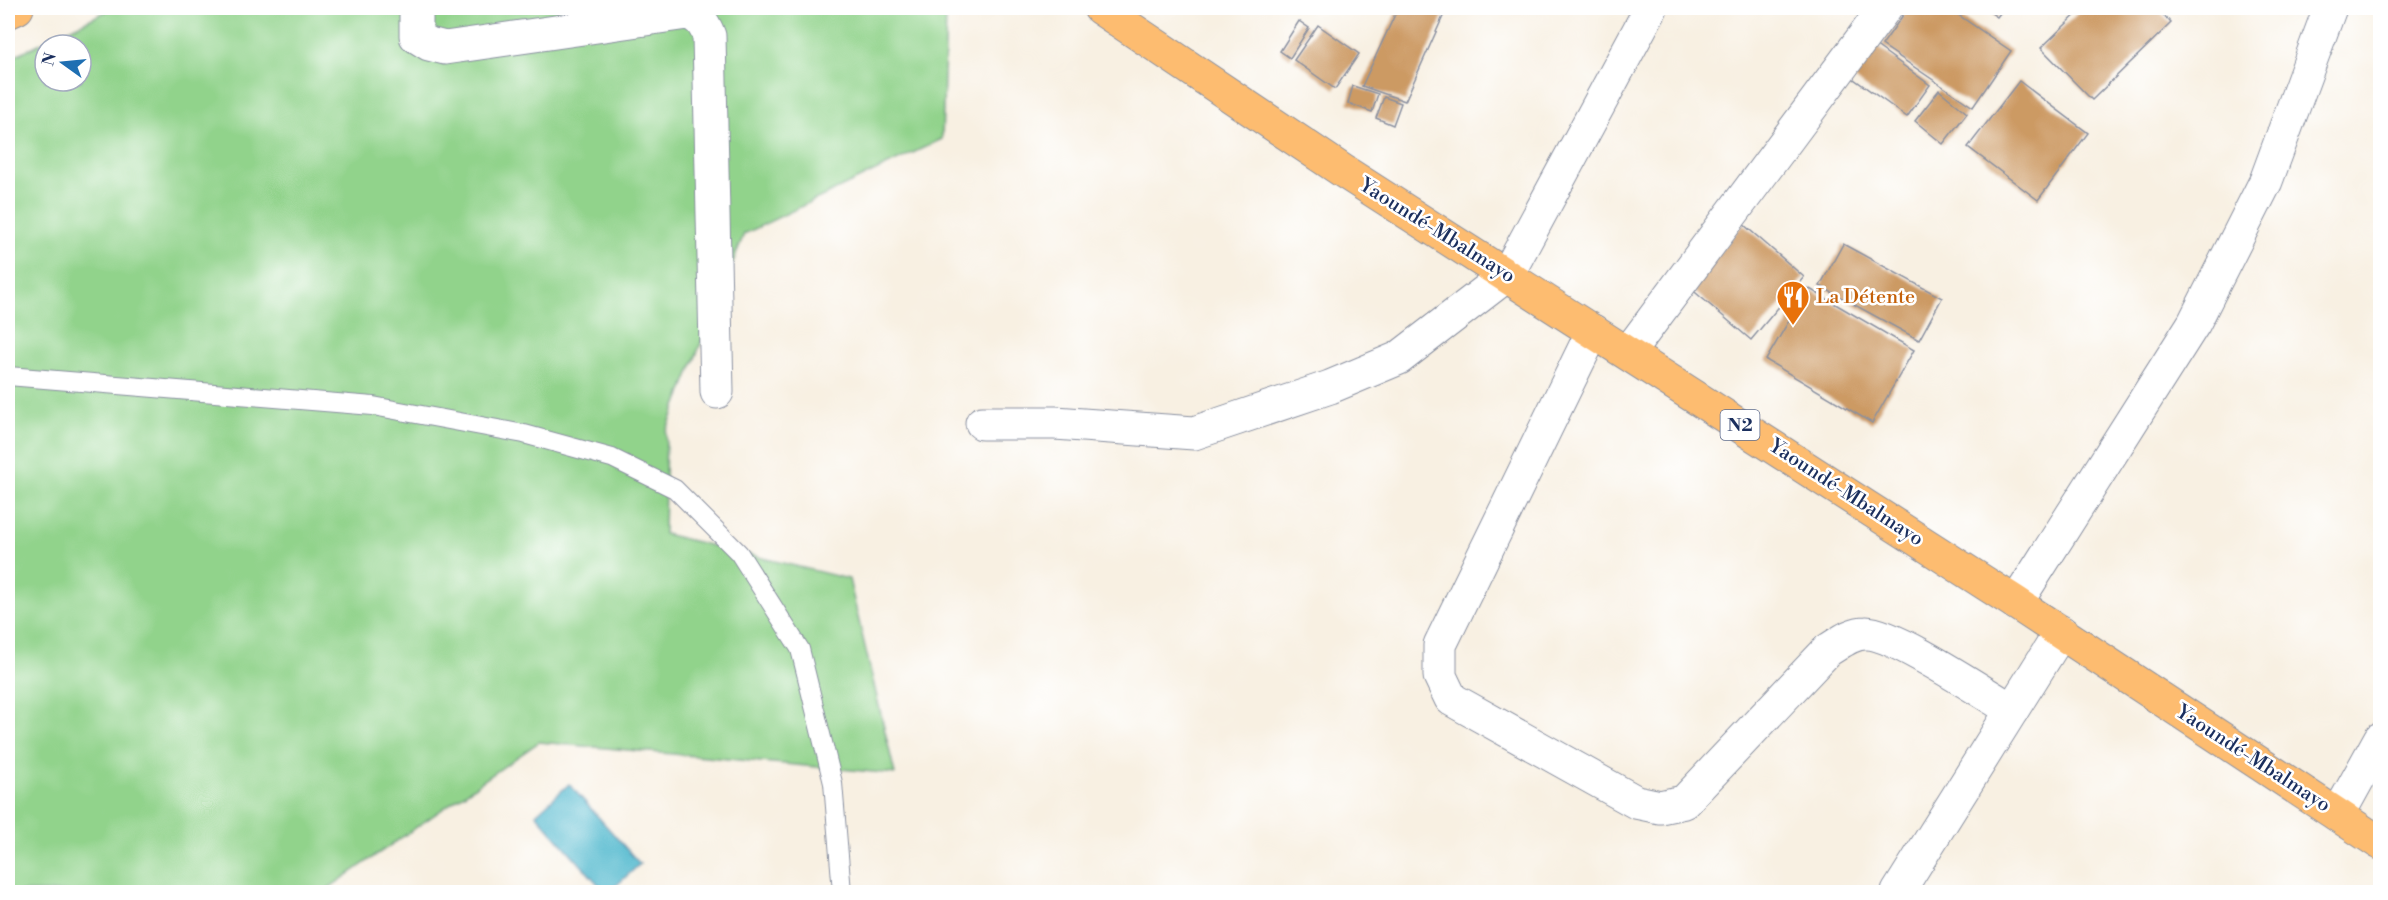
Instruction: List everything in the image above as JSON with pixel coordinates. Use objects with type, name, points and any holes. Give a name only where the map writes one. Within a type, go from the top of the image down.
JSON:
[{"type":"highway","points":[[8,12],[17,8]]},
{"type":"highway","name":"Yaoundé-Mbalmayo","points":[[1100,8],[1342,171],[2061,632],[2380,843]]},
{"type":"street","points":[[416,8],[416,36],[429,44],[445,48],[687,13],[697,16],[705,24],[709,36],[717,392]]},
{"type":"street","points":[[982,423],[1055,423],[1194,433],[1330,387],[1399,358],[1507,275],[1651,8]]},
{"type":"street","points":[[1628,353],[1885,8]]},
{"type":"street","points":[[2016,603],[2194,323],[2266,181],[2330,8]]},
{"type":"street","points":[[1593,331],[1440,645],[1440,676],[1451,699],[1636,802],[1660,807],[1684,802],[1828,650],[1848,637],[1867,633],[1898,643],[2012,710]]},
{"type":"street","points":[[1898,892],[2061,632]]},
{"type":"street","points":[[2338,815],[2380,739]]},
{"type":"lane","points":[[8,376],[373,406],[524,434],[612,458],[675,489],[739,553],[800,649],[832,783],[842,892]]},
{"type":"green space","points":[[113,8],[919,8],[946,15],[942,139],[744,234],[666,432],[664,534],[849,579],[895,774],[539,742],[323,892],[8,892],[8,59],[33,47],[33,93],[93,93],[93,33],[62,33]]},
{"type":"water","points":[[569,784],[640,864],[609,892],[605,892],[536,814]]},
{"type":"building","points":[[1398,8],[1435,8],[1445,12],[1405,101],[1362,86]]},
{"type":"building","points":[[1908,8],[1948,8],[2011,51],[1973,107],[1882,45]]},
{"type":"building","points":[[1984,8],[2004,8],[1997,17]]},
{"type":"building","points":[[2083,8],[2157,8],[2171,23],[2092,100],[2041,48]]},
{"type":"building","points":[[1299,21],[1309,28],[1290,58],[1280,51]]},
{"type":"building","points":[[1318,25],[1359,54],[1335,89],[1294,60]]},
{"type":"building","points":[[1871,42],[1930,85],[1907,117],[1847,74]]},
{"type":"building","points":[[2019,81],[2088,133],[2038,200],[1968,147]]},
{"type":"building","points":[[1353,86],[1378,94],[1372,112],[1348,103]]},
{"type":"building","points":[[1939,90],[1967,113],[1943,144],[1915,121]]},
{"type":"building","points":[[1384,97],[1401,103],[1393,125],[1376,118]]},
{"type":"building","points":[[1743,224],[1804,277],[1751,340],[1689,287]]},
{"type":"building","points":[[1843,244],[1942,298],[1919,340],[1820,286]]},
{"type":"building","points":[[1808,288],[1914,350],[1872,423],[1766,360]]},
{"type":"place","name":"La Détente","points":[[1793,326]]}]
